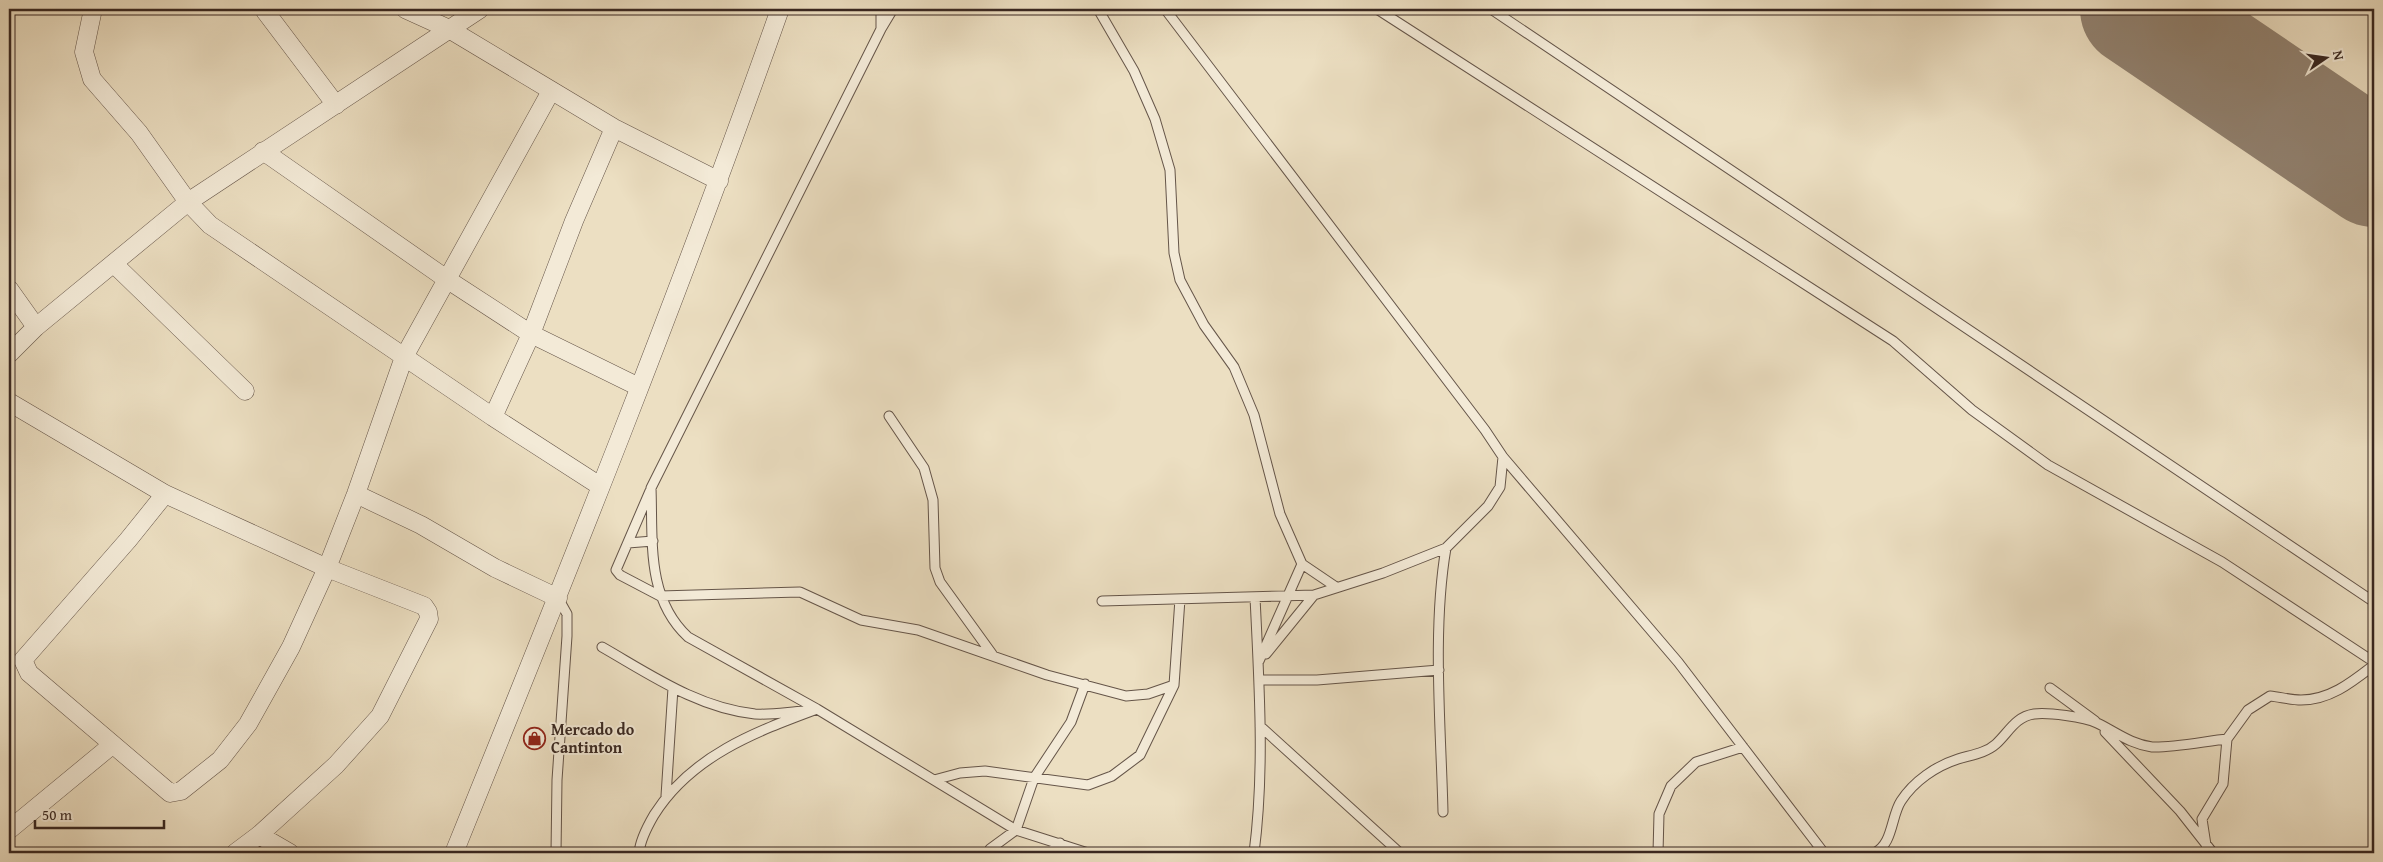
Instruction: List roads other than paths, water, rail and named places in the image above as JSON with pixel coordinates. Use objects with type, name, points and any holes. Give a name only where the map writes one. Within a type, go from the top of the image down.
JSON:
[{"type":"street","points":[[93,9],[84,52],[92,79],[139,133],[188,202],[210,225],[248,253],[492,417],[600,486]]},
{"type":"street","points":[[405,9],[448,29],[614,128],[719,181]]},
{"type":"street","points":[[9,354],[36,327],[115,265],[188,202],[480,9]]},
{"type":"street","points":[[454,853],[558,598],[719,181],[780,9]]},
{"type":"street","points":[[265,11],[336,105]]},
{"type":"street","points":[[164,494],[128,540],[23,660],[29,673],[170,793],[181,791],[220,760],[248,724],[291,647],[327,568],[356,494],[404,357],[448,280],[516,151],[551,91]]},
{"type":"street","points":[[492,417],[531,334],[574,221],[614,128]]},
{"type":"street","points":[[263,151],[448,280],[531,334],[639,387]]},
{"type":"street","points":[[115,265],[245,391]]},
{"type":"street","points":[[9,288],[36,327]]},
{"type":"street","points":[[9,402],[164,494],[327,568],[424,606],[428,612],[429,619],[380,716],[336,765],[258,835],[234,853]]},
{"type":"street","points":[[356,494],[421,525],[495,568],[558,598]]},
{"type":"street","points":[[9,830],[112,745]]},
{"type":"street","points":[[258,835],[290,853]]},
{"type":"lane","points":[[881,9],[881,29]]},
{"type":"lane","points":[[893,9],[881,29],[651,488],[616,570],[620,575],[660,596],[800,592],[861,620],[918,630],[1047,674],[1126,696],[1148,694],[1174,685]]},
{"type":"lane","points":[[1098,9],[1134,71],[1155,119],[1170,170],[1174,253],[1180,280],[1195,311],[1234,368],[1254,415],[1280,514],[1302,564],[1336,587]]},
{"type":"lane","points":[[1165,9],[1485,430],[1503,457],[1678,662],[1824,853]]},
{"type":"lane","points":[[1377,9],[1894,341],[1972,410],[2048,465],[2222,562],[2374,664],[2342,689],[2320,698],[2300,700],[2270,696],[2248,710],[2227,739],[2223,784],[2202,820],[2210,850]]},
{"type":"lane","points":[[1491,9],[2374,602]]},
{"type":"lane","points":[[889,416],[924,468],[933,500],[935,568],[940,582],[992,654]]},
{"type":"lane","points":[[1102,602],[1314,596],[1336,587],[1383,573],[1446,548],[1488,506],[1500,487],[1503,457]]},
{"type":"lane","points":[[651,488],[654,566],[660,596],[674,624],[688,637],[817,709],[1016,830],[1088,853]]},
{"type":"lane","points":[[628,542],[653,541]]},
{"type":"lane","points":[[1443,812],[1439,670],[1442,574],[1446,548]]},
{"type":"lane","points":[[1258,663],[1302,564]]},
{"type":"lane","points":[[1258,663],[1314,596]]},
{"type":"lane","points":[[1254,853],[1259,816],[1260,726],[1255,597]]},
{"type":"lane","points":[[556,853],[557,780],[567,636],[567,614],[558,598]]},
{"type":"lane","points":[[934,780],[960,772],[985,772],[1088,784],[1112,776],[1140,755],[1174,685],[1180,599]]},
{"type":"lane","points":[[602,647],[673,688],[707,703],[756,714],[817,709]]},
{"type":"lane","points":[[1259,680],[1317,680],[1439,670]]},
{"type":"lane","points":[[988,853],[990,849],[1016,830],[1034,778],[1071,722],[1085,684]]},
{"type":"lane","points":[[666,796],[673,688]]},
{"type":"lane","points":[[2050,688],[2096,722],[2126,740],[2153,747],[2227,739]]},
{"type":"lane","points":[[638,853],[649,823],[666,796],[699,765],[737,742],[774,725],[817,709]]},
{"type":"lane","points":[[1874,853],[1882,848],[1900,802],[1914,786],[1931,772],[1949,762],[1988,749],[1996,744],[2008,729],[2020,719],[2032,714],[2045,713],[2096,722],[2180,811],[2210,850]]},
{"type":"lane","points":[[1260,726],[1400,853]]},
{"type":"lane","points":[[1658,853],[1660,814],[1671,786],[1696,762],[1742,747]]},
{"type":"lane","points":[[1048,853],[1060,843]]},
{"type":"place","name":"Mercado do Cantinton","points":[[535,738]]}]
